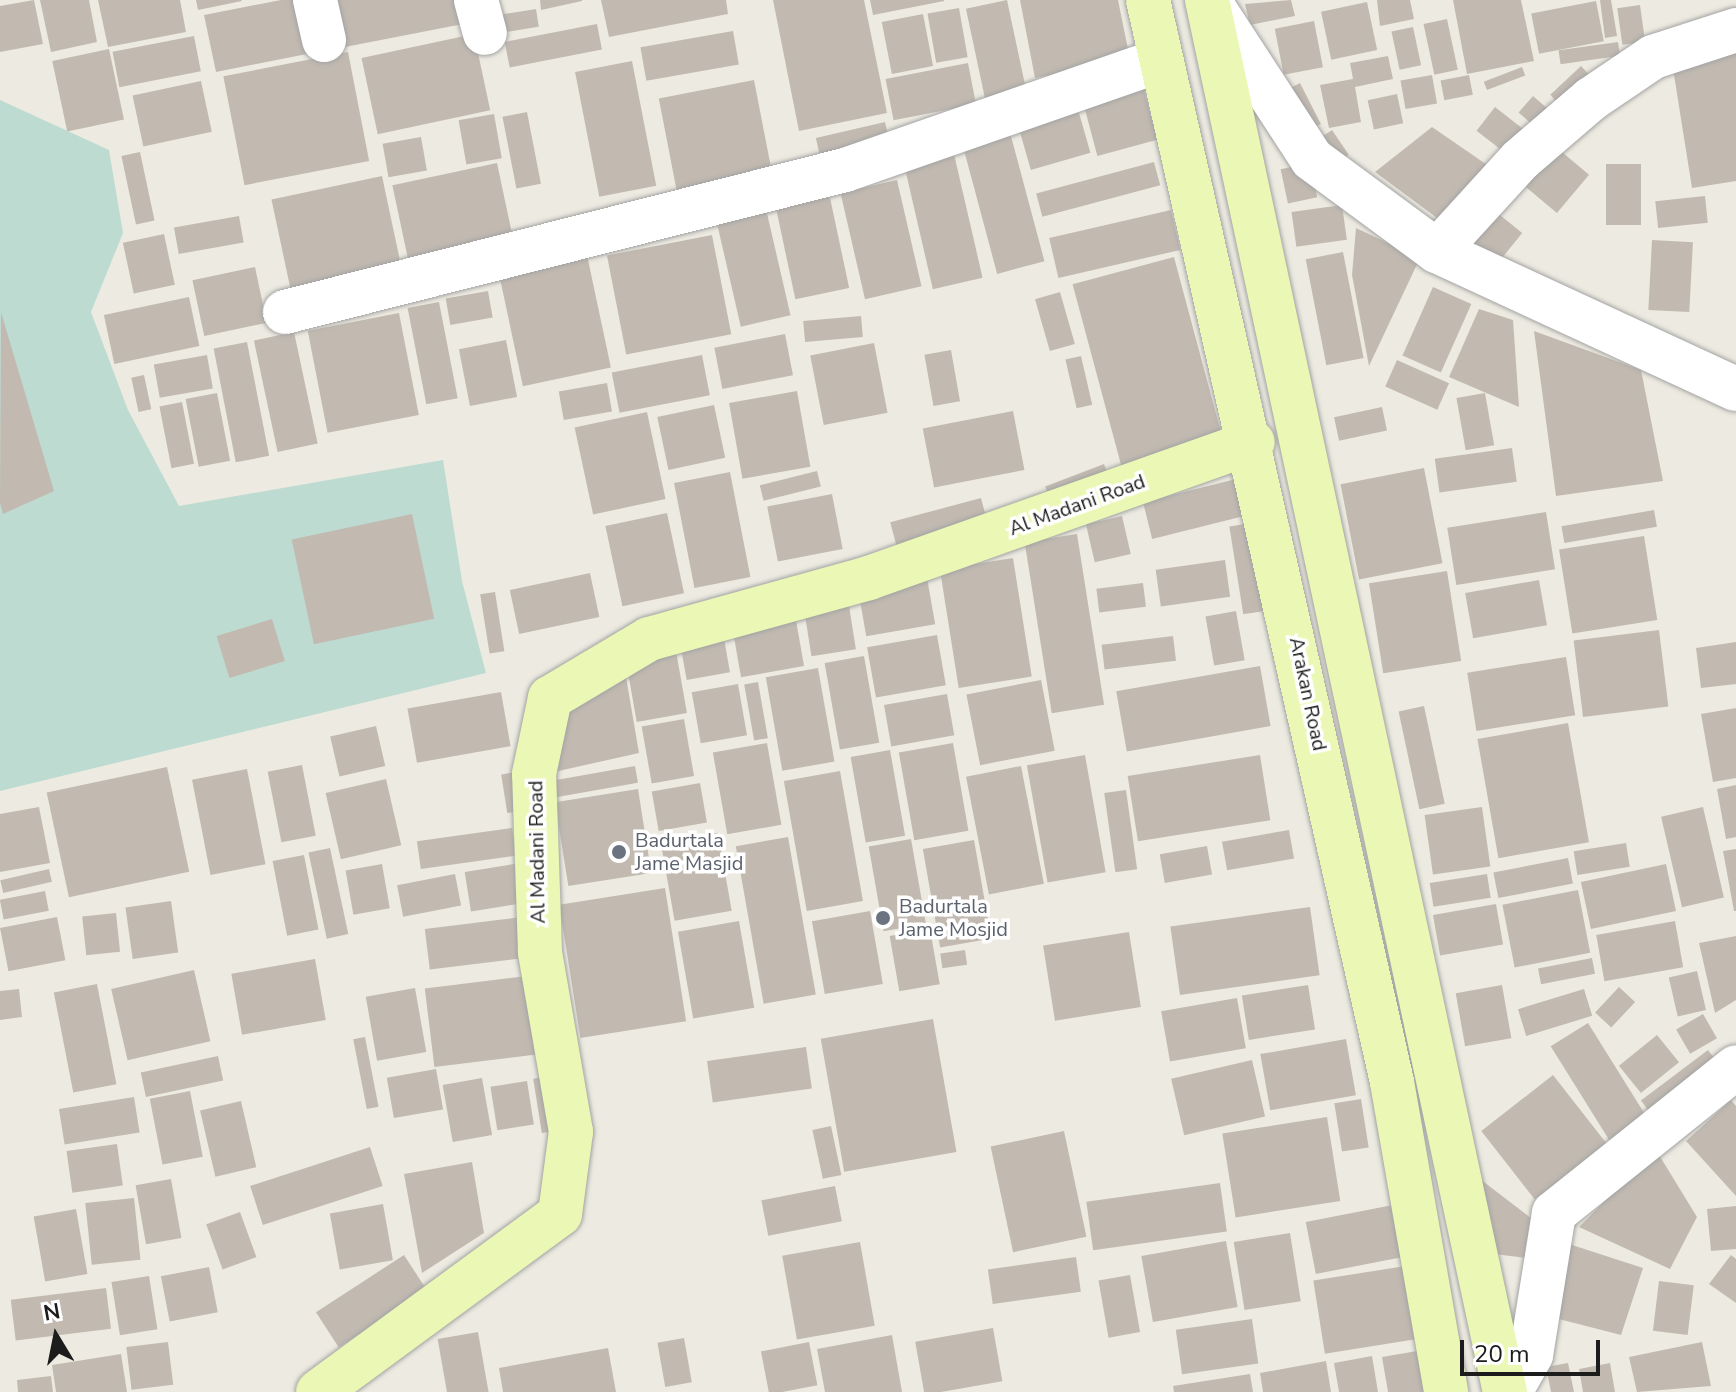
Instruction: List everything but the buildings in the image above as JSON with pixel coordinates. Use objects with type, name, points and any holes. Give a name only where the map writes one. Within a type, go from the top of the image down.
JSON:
[{"type":"main road","name":"Arakan Road","points":[[1148,0],[1253,442],[1392,1082],[1446,1392]]},
{"type":"main road","points":[[1208,0],[1508,1392]]},
{"type":"main road","name":"Al Madani Road","points":[[318,1392],[560,1214],[571,1132],[540,952],[534,774],[550,698],[649,639],[869,578],[1253,442]]},
{"type":"street","points":[[1208,0],[1312,159],[1437,251],[1736,389]]},
{"type":"street","points":[[1437,251],[1520,160],[1591,99],[1653,57],[1736,30]]},
{"type":"street","points":[[285,312],[845,170],[1160,60]]},
{"type":"street","points":[[1508,1392],[1531,1355],[1554,1213],[1736,1067]]},
{"type":"shaded area","points":[[0,100],[109,150],[123,233],[91,312],[128,410],[179,506],[443,460],[462,581],[486,673],[0,791]]},
{"type":"place","name":"Badurtala Jame Masjid","points":[[619,852]]},
{"type":"place","name":"Badurtala Jame Mosjid","points":[[883,918]]}]
